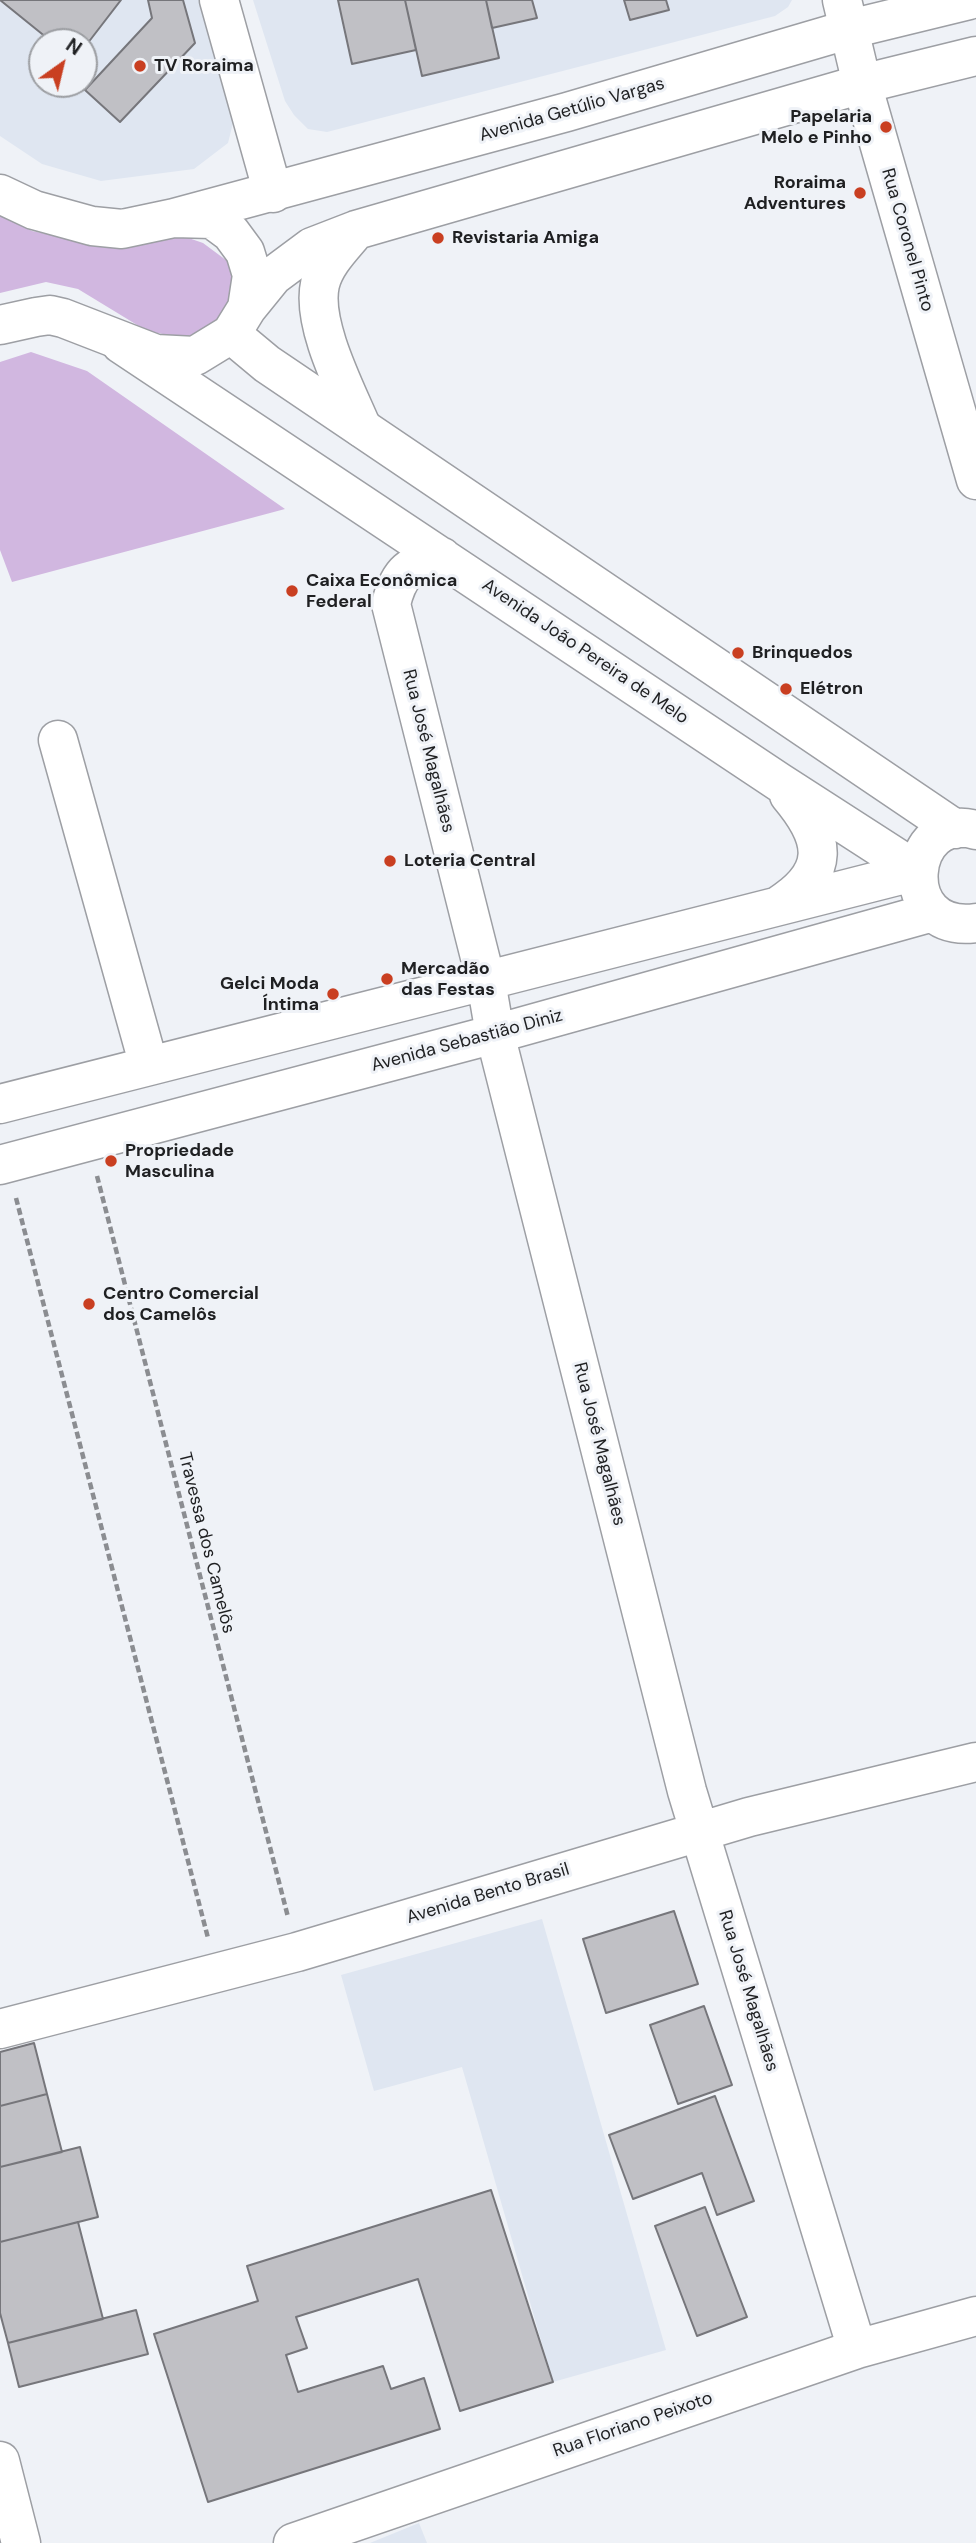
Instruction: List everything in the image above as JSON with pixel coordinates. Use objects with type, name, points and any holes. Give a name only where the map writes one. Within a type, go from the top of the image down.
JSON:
[{"type":"street","points":[[219,0],[272,193]]},
{"type":"street","name":"Avenida Getúlio Vargas","points":[[174,218],[567,112],[846,15],[969,0]]},
{"type":"street","name":"Rua Coronel Pinto","points":[[846,15],[862,84],[976,480]]},
{"type":"street","points":[[0,325],[50,316],[63,318],[156,354],[195,356],[239,321],[273,276],[312,247],[356,230],[862,84],[976,56]]},
{"type":"street","points":[[0,188],[34,210]]},
{"type":"street","points":[[0,194],[34,210],[92,226],[122,229],[174,218],[212,219],[231,233],[245,252],[252,275],[239,321],[267,364],[900,790],[952,812],[969,825]]},
{"type":"street","points":[[356,230],[331,260],[320,281],[317,303],[329,350],[362,428]]},
{"type":"street","name":"Avenida João Pereira de Melo","points":[[113,339],[917,871]]},
{"type":"street","name":"Rua José Magalhães","points":[[442,557],[412,567],[400,576],[391,604],[486,981],[495,1034],[684,1777],[857,2349]]},
{"type":"street","points":[[58,740],[149,1066]]},
{"type":"street","points":[[777,907],[796,895],[810,878],[818,858],[817,839],[809,819],[779,782]]},
{"type":"street","points":[[969,825],[941,834],[930,844],[921,856],[917,871],[918,886],[923,900],[933,912],[947,921],[964,925],[976,923]]},
{"type":"street","points":[[0,1104],[917,871]]},
{"type":"street","name":"Avenida Sebastião Diniz","points":[[3,1164],[495,1034],[933,912]]},
{"type":"street","name":"Avenida Bento Brasil","points":[[0,2029],[297,1952],[749,1817],[976,1762]]},
{"type":"street","name":"Rua Floriano Peixoto","points":[[293,2543],[857,2349],[976,2316]]},
{"type":"street","points":[[0,2461],[22,2543]]},
{"type":"path","name":"Travessa dos Camelôs","points":[[88,1142],[297,1952]]},
{"type":"path","points":[[3,1164],[217,1972]]},
{"type":"shaded area","points":[[0,0],[210,0],[239,99],[228,143],[194,169],[101,181],[42,164],[0,136]]},
{"type":"shaded area","points":[[253,0],[792,0],[788,7],[775,16],[327,132],[308,129],[285,101]]},
{"type":"shaded area","points":[[0,214],[32,231],[103,246],[174,233],[203,243],[234,266],[232,298],[213,325],[184,338],[147,331],[78,289],[46,282],[0,293]]},
{"type":"shaded area","points":[[31,352],[87,371],[285,509],[12,582],[0,550],[0,362]]},
{"type":"shaded area","points":[[542,1919],[666,2350],[553,2382],[462,2067],[374,2091],[341,1975]]},
{"type":"shaded area","points":[[419,2523],[427,2543],[370,2543]]},
{"type":"building","points":[[0,0],[121,0],[98,30],[35,28]]},
{"type":"building","name":"TV Roraima","points":[[148,0],[183,0],[195,43],[120,122],[94,98],[98,98],[98,76],[152,18]]},
{"type":"building","points":[[338,0],[405,0],[416,50],[352,64]]},
{"type":"building","points":[[405,0],[486,0],[499,58],[422,76]]},
{"type":"building","points":[[486,0],[532,0],[537,18],[492,28]]},
{"type":"building","points":[[624,0],[666,0],[669,10],[630,20]]},
{"type":"building","points":[[674,1911],[698,1984],[606,2013],[583,1939]]},
{"type":"building","points":[[704,2006],[732,2085],[678,2104],[650,2025]]},
{"type":"building","points":[[34,2043],[47,2094],[0,2106],[0,2052]]},
{"type":"building","points":[[47,2094],[62,2152],[0,2167],[0,2106]]},
{"type":"building","points":[[715,2096],[754,2201],[717,2215],[702,2173],[633,2199],[609,2135]]},
{"type":"building","points":[[80,2147],[98,2217],[0,2242],[0,2167]]},
{"type":"building","points":[[491,2190],[553,2382],[460,2411],[418,2279],[296,2317],[307,2348],[286,2355],[298,2392],[383,2366],[391,2389],[424,2378],[440,2429],[208,2502],[154,2334],[258,2301],[247,2266]]},
{"type":"building","points":[[705,2207],[747,2317],[697,2336],[655,2226]]},
{"type":"building","points":[[78,2222],[103,2319],[8,2343],[0,2313],[0,2242]]},
{"type":"building","points":[[136,2310],[148,2354],[19,2387],[8,2343]]},
{"type":"place","name":"TV Roraima","points":[[140,66]]},
{"type":"place","name":"Papelaria Melo e Pinho","points":[[886,127]]},
{"type":"place","name":"Roraima Adventures","points":[[860,193]]},
{"type":"place","name":"Revistaria Amiga","points":[[438,238]]},
{"type":"place","name":"Caixa Econômica Federal","points":[[292,591]]},
{"type":"place","name":"Brinquedos","points":[[738,653]]},
{"type":"place","name":"Elétron","points":[[786,689]]},
{"type":"place","name":"Loteria Central","points":[[390,861]]},
{"type":"place","name":"Mercadão das Festas","points":[[387,979]]},
{"type":"place","name":"Gelci Moda Íntima","points":[[333,994]]},
{"type":"place","name":"Propriedade Masculina","points":[[111,1161]]},
{"type":"place","name":"Centro Comercial dos Camelôs","points":[[89,1304]]}]
